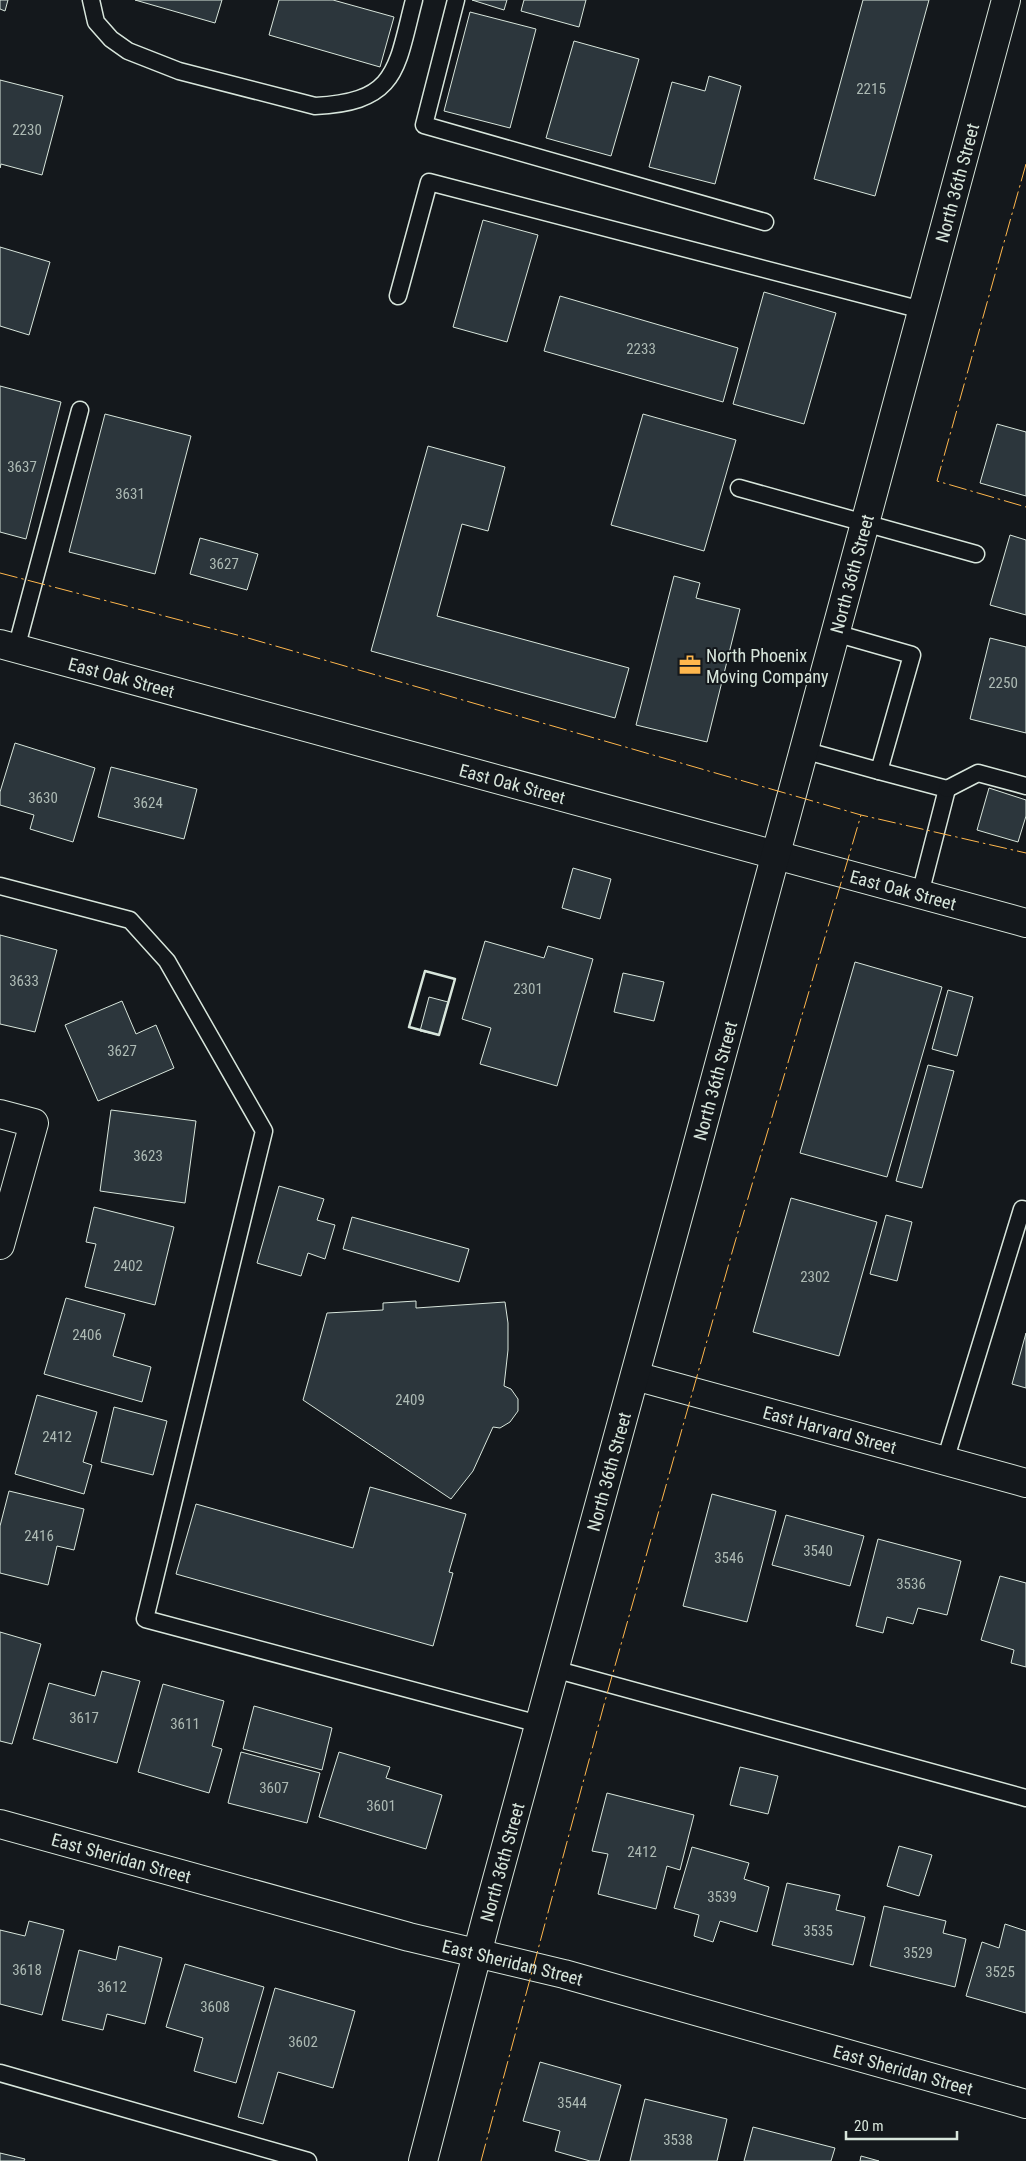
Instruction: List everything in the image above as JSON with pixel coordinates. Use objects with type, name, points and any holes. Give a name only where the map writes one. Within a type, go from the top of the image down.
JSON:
[{"type":"street","name":"North 36th Street","points":[[423,2161],[477,1953],[776,856],[1006,0]]},
{"type":"street","name":"East Oak Street","points":[[8,647],[1026,923]]},
{"type":"street","points":[[0,1114],[34,1123],[0,1245]]},
{"type":"street","name":"East Harvard Street","points":[[635,1376],[1026,1483]]},
{"type":"street","name":"East Sheridan Street","points":[[0,1824],[400,1934],[574,1977],[1026,2104]]},
{"type":"lane","points":[[91,0],[96,22],[110,39],[128,51],[179,71],[315,106],[356,101],[386,84],[398,62],[414,0]]},
{"type":"lane","points":[[456,0],[424,125],[765,222]]},
{"type":"lane","points":[[398,296],[429,182],[922,310]]},
{"type":"lane","points":[[8,647],[80,410]]},
{"type":"lane","points":[[739,488],[976,554]]},
{"type":"lane","points":[[835,633],[912,655],[879,771]]},
{"type":"lane","points":[[803,750],[948,789],[978,773],[1026,786]]},
{"type":"lane","points":[[920,894],[948,789]]},
{"type":"lane","points":[[0,886],[130,920],[167,961],[264,1131],[145,1619],[539,1724]]},
{"type":"lane","points":[[945,1461],[1022,1209],[1026,1210]]},
{"type":"lane","points":[[554,1669],[1026,1798]]},
{"type":"lane","points":[[0,2073],[308,2161]]},
{"type":"building","points":[[0,0],[8,0],[5,11],[0,9]]},
{"type":"building","points":[[135,0],[222,0],[215,23]]},
{"type":"building","points":[[279,0],[333,0],[394,17],[380,67],[269,35]]},
{"type":"building","points":[[472,0],[507,0],[504,10]]},
{"type":"building","points":[[524,0],[586,0],[579,27],[521,11]]},
{"type":"building","points":[[863,0],[929,0],[875,196],[814,179]]},
{"type":"building","points":[[470,12],[536,29],[510,128],[444,111]]},
{"type":"building","points":[[574,41],[639,59],[611,156],[546,138]]},
{"type":"building","points":[[709,76],[741,86],[715,184],[649,167],[672,82],[705,91]]},
{"type":"building","points":[[0,80],[63,96],[42,175],[1,164],[0,168]]},
{"type":"building","points":[[483,220],[538,235],[507,342],[453,327]]},
{"type":"building","points":[[0,247],[50,262],[29,335],[0,326]]},
{"type":"building","points":[[764,292],[836,313],[804,424],[733,404]]},
{"type":"building","points":[[560,296],[738,348],[723,402],[544,351]]},
{"type":"building","points":[[0,386],[61,402],[26,539],[0,532]]},
{"type":"building","points":[[105,414],[191,436],[155,574],[69,552]]},
{"type":"building","points":[[643,414],[736,440],[704,551],[611,525]]},
{"type":"building","points":[[997,424],[1026,432],[1026,496],[980,483]]},
{"type":"building","points":[[428,446],[505,467],[488,531],[462,524],[437,616],[629,668],[615,718],[371,651]]},
{"type":"building","points":[[1010,535],[1026,540],[1026,615],[990,605]]},
{"type":"building","points":[[200,538],[258,554],[247,590],[190,574]]},
{"type":"building","points":[[674,576],[700,583],[696,598],[740,609],[707,742],[636,725]]},
{"type":"building","points":[[990,638],[1026,647],[1026,733],[970,719]]},
{"type":"building","points":[[15,743],[95,768],[73,842],[30,829],[34,815],[0,805],[0,792]]},
{"type":"building","points":[[111,767],[197,789],[184,839],[98,817]]},
{"type":"building","points":[[989,788],[1026,800],[1026,816],[1018,842],[977,830]]},
{"type":"building","points":[[573,868],[611,879],[600,919],[562,908]]},
{"type":"building","points":[[0,935],[57,950],[35,1032],[0,1024]]},
{"type":"building","points":[[485,941],[544,958],[548,946],[593,959],[557,1086],[480,1064],[491,1028],[462,1019]]},
{"type":"building","points":[[855,962],[942,987],[887,1177],[800,1153]]},
{"type":"building","points":[[623,973],[664,982],[654,1021],[614,1012]]},
{"type":"building","points":[[948,990],[973,997],[957,1056],[932,1049]]},
{"type":"building","points":[[429,997],[448,1002],[439,1035],[420,1031]]},
{"type":"building","points":[[122,1001],[136,1034],[156,1025],[174,1068],[98,1101],[65,1025]]},
{"type":"building","points":[[928,1065],[954,1071],[922,1188],[896,1181]]},
{"type":"building","points":[[111,1110],[196,1121],[185,1203],[100,1191]]},
{"type":"building","points":[[279,1186],[324,1199],[317,1220],[335,1225],[325,1259],[308,1253],[301,1276],[257,1263]]},
{"type":"building","points":[[791,1198],[877,1222],[839,1356],[753,1332]]},
{"type":"building","points":[[94,1207],[174,1227],[155,1305],[85,1287],[96,1244],[86,1242]]},
{"type":"building","points":[[886,1215],[912,1222],[897,1281],[870,1274]]},
{"type":"building","points":[[352,1217],[469,1249],[459,1282],[343,1249]]},
{"type":"building","points":[[66,1298],[125,1314],[113,1356],[151,1367],[142,1402],[44,1374]]},
{"type":"building","points":[[416,1301],[416,1308],[505,1302],[508,1323],[508,1350],[504,1386],[511,1389],[518,1399],[518,1411],[510,1422],[500,1428],[493,1427],[473,1471],[451,1499],[303,1400],[327,1313],[383,1310],[383,1303]]},
{"type":"building","points":[[1026,1333],[1026,1388],[1012,1384]]},
{"type":"building","points":[[37,1395],[97,1412],[83,1462],[92,1465],[84,1494],[15,1474]]},
{"type":"building","points":[[114,1407],[167,1421],[153,1475],[101,1462]]},
{"type":"building","points":[[370,1487],[466,1514],[449,1572],[453,1573],[433,1646],[176,1574],[196,1504],[353,1548]]},
{"type":"building","points":[[9,1491],[84,1509],[74,1550],[57,1546],[48,1585],[0,1573],[0,1526]]},
{"type":"building","points":[[712,1494],[776,1511],[747,1622],[683,1606]]},
{"type":"building","points":[[786,1515],[864,1536],[850,1586],[772,1565]]},
{"type":"building","points":[[878,1539],[961,1561],[947,1615],[918,1608],[913,1624],[887,1617],[883,1633],[856,1626]]},
{"type":"building","points":[[1000,1576],[1026,1583],[1026,1667],[1011,1663],[1014,1650],[981,1640]]},
{"type":"building","points":[[0,1632],[41,1644],[12,1744],[0,1741]]},
{"type":"building","points":[[102,1671],[140,1681],[117,1763],[33,1739],[49,1683],[95,1696]]},
{"type":"building","points":[[163,1684],[224,1701],[212,1746],[222,1749],[209,1793],[138,1772]]},
{"type":"building","points":[[254,1706],[332,1728],[322,1770],[243,1749]]},
{"type":"building","points":[[241,1752],[320,1773],[307,1823],[228,1803]]},
{"type":"building","points":[[339,1752],[390,1767],[386,1778],[442,1795],[426,1849],[319,1817]]},
{"type":"building","points":[[740,1767],[778,1776],[768,1814],[730,1805]]},
{"type":"building","points":[[607,1793],[694,1815],[680,1870],[667,1866],[656,1909],[598,1894],[608,1854],[592,1851]]},
{"type":"building","points":[[899,1846],[932,1855],[919,1896],[887,1886]]},
{"type":"building","points":[[692,1847],[749,1863],[744,1879],[769,1887],[757,1932],[720,1921],[713,1942],[694,1936],[699,1915],[674,1908]]},
{"type":"building","points":[[787,1883],[840,1895],[836,1910],[865,1917],[853,1965],[772,1945]]},
{"type":"building","points":[[884,1906],[946,1921],[943,1933],[966,1939],[955,1987],[870,1966]]},
{"type":"building","points":[[29,1921],[64,1930],[42,2015],[0,2004],[0,1930],[25,1936]]},
{"type":"building","points":[[1005,1924],[1026,1931],[1026,2013],[966,1996],[982,1942],[999,1948]]},
{"type":"building","points":[[119,1946],[162,1958],[145,2024],[107,2014],[103,2030],[62,2020],[79,1950],[116,1960]]},
{"type":"building","points":[[185,1964],[264,1987],[236,2083],[194,2071],[203,2038],[166,2027]]},
{"type":"building","points":[[275,1988],[355,2011],[333,2088],[278,2072],[263,2124],[238,2117]]},
{"type":"building","points":[[540,2062],[621,2085],[599,2161],[590,2161],[555,2151],[560,2131],[523,2121]]},
{"type":"building","points":[[645,2099],[727,2119],[717,2161],[630,2161]]},
{"type":"building","points":[[753,2127],[835,2148],[831,2161],[744,2161]]},
{"type":"building","points":[[0,2153],[25,2159],[24,2161],[0,2161]]},
{"type":"building","points":[[861,2156],[879,2161],[860,2161]]},
{"type":"wall","points":[[425,971],[455,979],[439,1035],[409,1027],[425,971]]},
{"type":"power","points":[[1026,164],[937,481],[1026,507]]},
{"type":"power","points":[[0,573],[241,636],[861,815],[1026,853]]},
{"type":"power","points":[[481,2161],[605,1701],[733,1249],[861,815]]},
{"type":"place","name":"North Phoenix Moving Company","points":[[690,665]]}]
